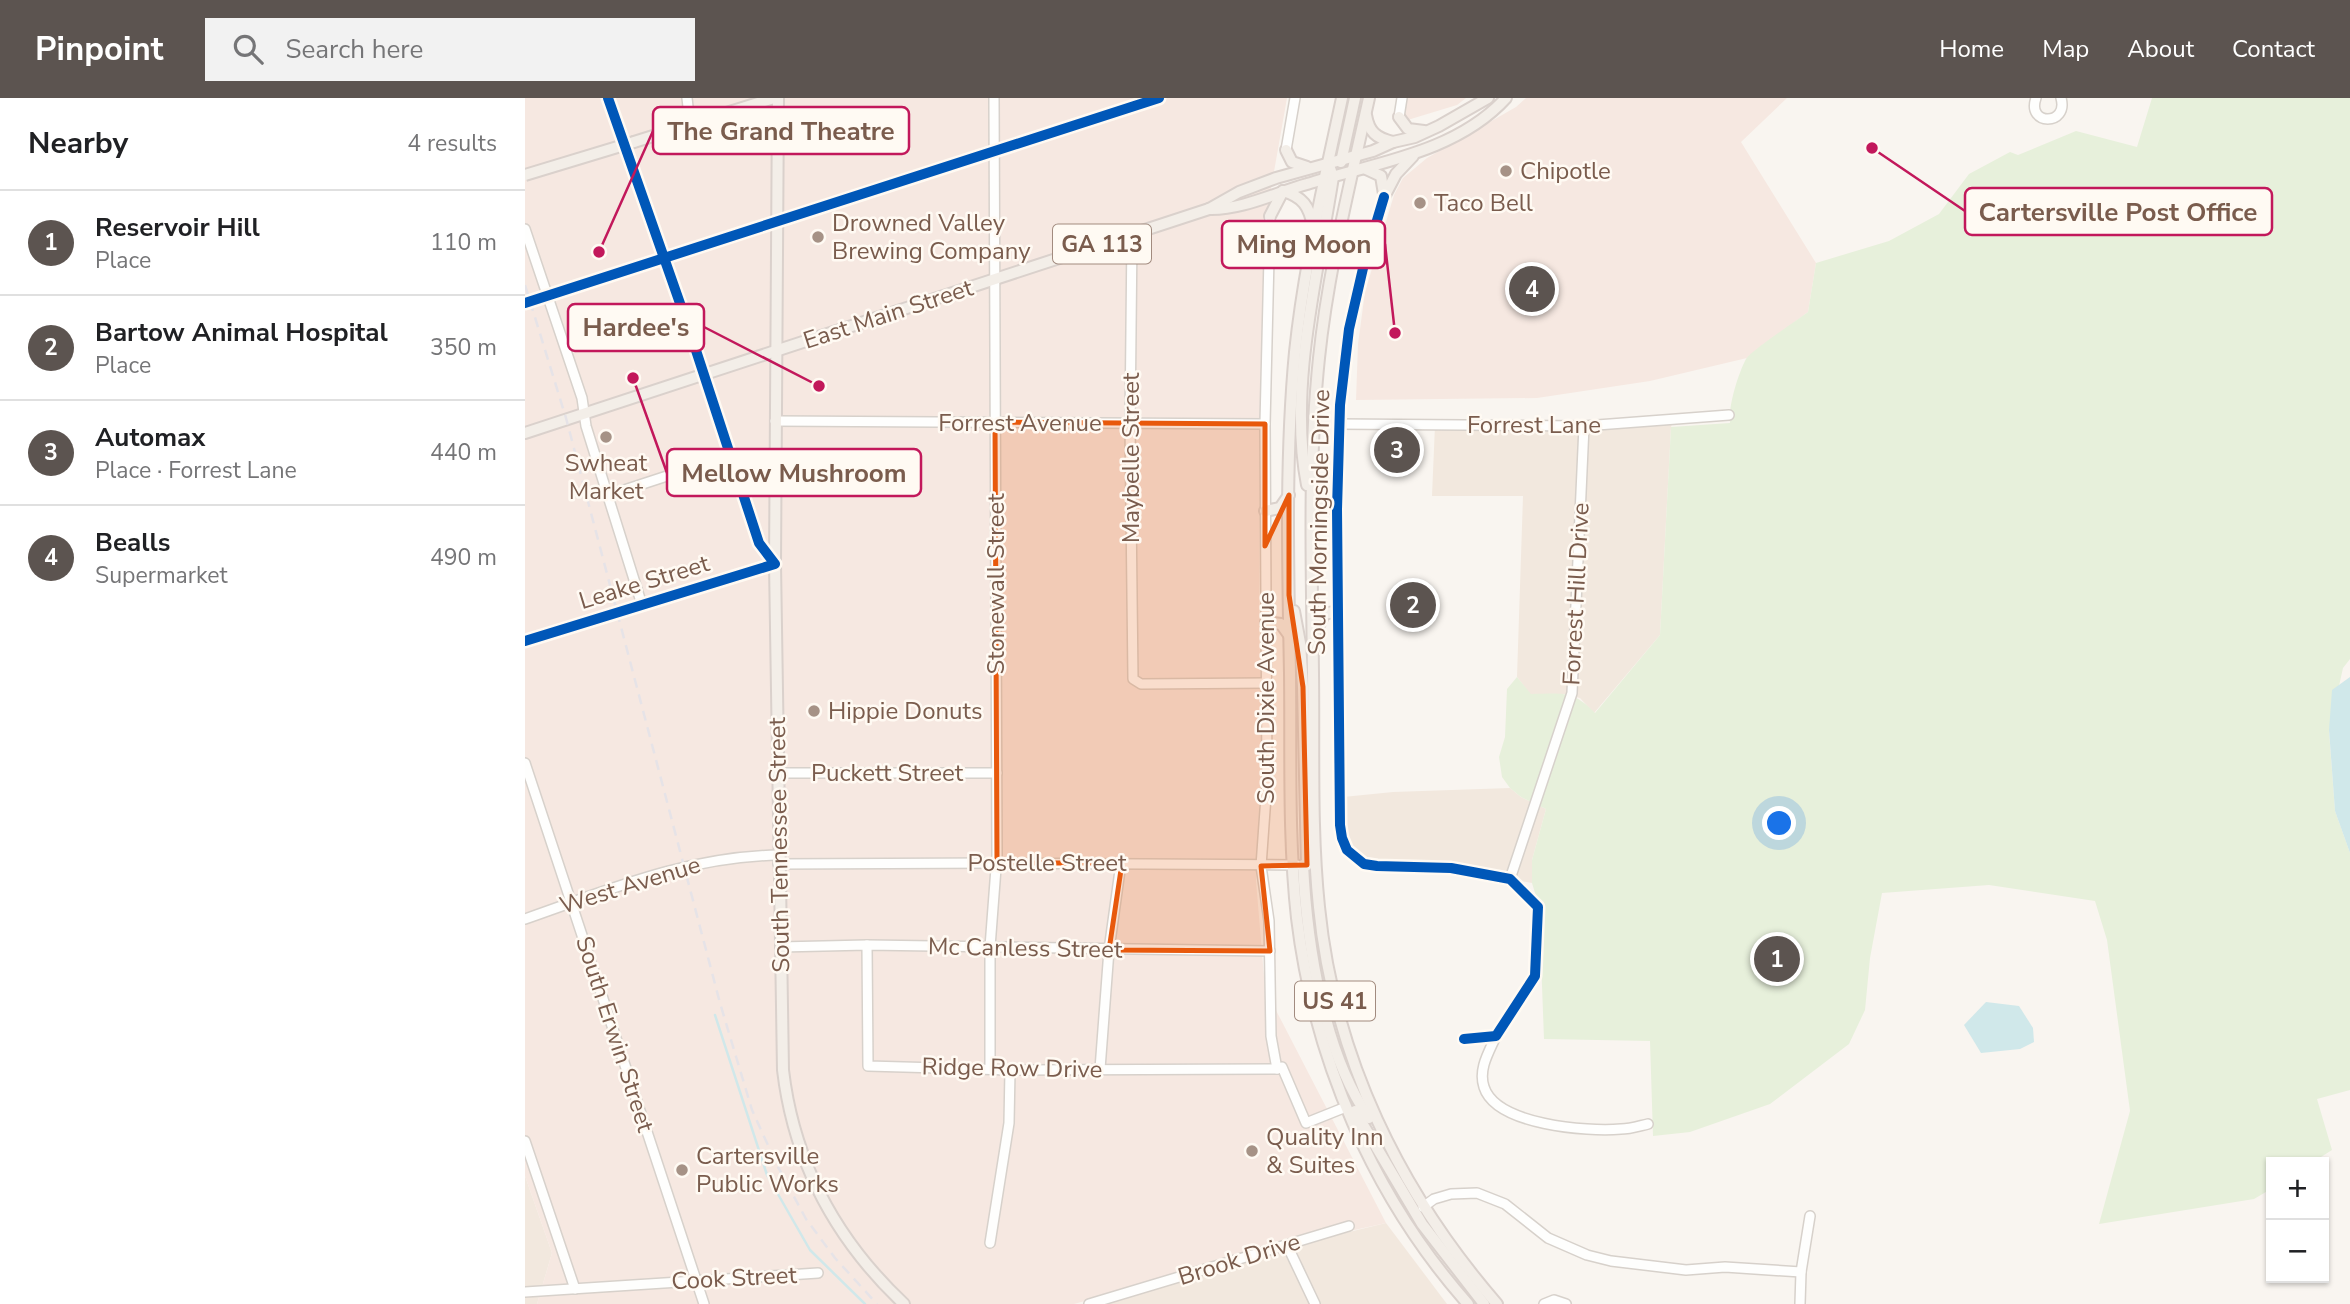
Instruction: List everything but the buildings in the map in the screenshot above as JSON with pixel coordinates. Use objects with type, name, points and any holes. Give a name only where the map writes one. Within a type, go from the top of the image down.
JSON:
[{"type":"main road","points":[[525,174],[776,98]]},
{"type":"main road","name":"South Tennessee Street","points":[[776,98],[775,564],[783,1070],[791,1118],[802,1157],[817,1191],[843,1237],[867,1268],[904,1304]]},
{"type":"main road","name":"US 41","points":[[1342,98],[1328,163],[1332,177],[1314,230],[1301,299],[1295,354],[1289,495],[1289,636],[1305,865],[1322,933],[1332,991],[1348,1048],[1380,1130],[1423,1207],[1450,1247],[1497,1304]]},
{"type":"main road","points":[[1312,509],[1303,450],[1304,373],[1313,293],[1332,177],[1342,159],[1355,98]]},
{"type":"main road","name":"US 41","points":[[1369,98],[1335,258],[1321,343],[1313,428],[1313,645],[1305,865],[1297,915],[1305,965],[1322,1037],[1346,1107],[1371,1161],[1395,1203],[1434,1262],[1468,1304]]},
{"type":"main road","name":"East Main Street","points":[[525,433],[1209,209],[1239,192],[1276,178],[1415,137],[1488,98]]},
{"type":"main road","name":"East Main Street","points":[[1209,209],[1226,210],[1415,154],[1464,130],[1496,109],[1506,98]]},
{"type":"main road","points":[[1366,112],[1374,135],[1393,142],[1398,117]]},
{"type":"main road","points":[[1398,117],[1408,129],[1429,130]]},
{"type":"main road","points":[[1286,150],[1292,162],[1308,168]]},
{"type":"main road","points":[[1276,178],[1286,150]]},
{"type":"main road","points":[[1384,197],[1396,174],[1415,154]]},
{"type":"main road","points":[[1366,169],[1381,176],[1385,185],[1384,197]]},
{"type":"main road","points":[[1270,216],[1283,191],[1304,201],[1314,230]]},
{"type":"main road","points":[[1252,202],[1265,206],[1270,216]]},
{"type":"main road","points":[[1312,490],[1321,505],[1337,509]]},
{"type":"main road","points":[[1265,511],[1280,508],[1289,495]]},
{"type":"main road","points":[[1289,595],[1300,643],[1303,687],[1305,865]]},
{"type":"main road","points":[[1313,645],[1321,617],[1327,612],[1338,611]]},
{"type":"main road","points":[[1266,622],[1281,624],[1289,636]]},
{"type":"main road","points":[[1341,1092],[1353,1107],[1371,1142],[1422,1224],[1484,1304]]},
{"type":"street","points":[[608,98],[629,142],[759,542],[775,564]]},
{"type":"street","points":[[687,98],[690,124]]},
{"type":"street","name":"Stonewall Street","points":[[990,1069],[990,947],[997,863],[994,98]]},
{"type":"street","points":[[525,303],[1159,98]]},
{"type":"street","points":[[1286,150],[1296,98]]},
{"type":"street","points":[[1398,117],[1402,98]]},
{"type":"street","points":[[2027,98],[2035,102],[2035,112],[2044,119],[2054,118],[2061,110],[2061,98]]},
{"type":"street","name":"South Morningside Drive","points":[[1384,197],[1364,264],[1349,330],[1338,424],[1339,825],[1347,850],[1369,866],[1451,868],[1510,879]]},
{"type":"street","name":"South Dixie Avenue","points":[[1270,216],[1265,424],[1267,782],[1261,866],[1269,921],[1271,1036],[1276,1069],[1282,1067],[1306,1123],[1346,1107]]},
{"type":"street","points":[[525,229],[582,398],[586,426],[642,605]]},
{"type":"street","name":"Maybelle Street","points":[[1132,234],[1132,676],[1134,682],[1141,684],[1267,683]]},
{"type":"street","name":"Forrest Lane","points":[[1338,424],[1584,426],[1729,415]]},
{"type":"street","name":"Forrest Avenue","points":[[775,421],[1265,424]]},
{"type":"street","name":"Forrest Hill Drive","points":[[1510,879],[1571,693],[1584,426]]},
{"type":"street","points":[[609,495],[731,455]]},
{"type":"street","name":"Leake Street","points":[[525,641],[775,564]]},
{"type":"street","name":"South Erwin Street","points":[[525,763],[704,1304]]},
{"type":"street","name":"Puckett Street","points":[[777,773],[997,773]]},
{"type":"street","name":"West Avenue","points":[[525,919],[684,865],[727,858],[778,859]]},
{"type":"street","name":"Postelle Street","points":[[778,859],[1305,865]]},
{"type":"street","points":[[1100,1069],[1109,950],[1121,863]]},
{"type":"street","points":[[1510,879],[1538,907],[1535,976],[1496,1036],[1485,1059],[1483,1086],[1489,1098],[1496,1106],[1512,1115],[1572,1128],[1623,1129],[1648,1124]]},
{"type":"street","name":"Mc Canless Street","points":[[780,947],[867,945],[1270,951]]},
{"type":"street","name":"Ridge Row Drive","points":[[867,945],[868,1066],[1010,1070],[1276,1069]]},
{"type":"street","points":[[1464,1039],[1496,1036]]},
{"type":"street","points":[[990,1242],[1009,1123],[1010,1070]]},
{"type":"street","points":[[525,1141],[575,1289]]},
{"type":"street","points":[[1423,1207],[1442,1196],[1459,1192],[1477,1194],[1504,1204],[1548,1238],[1587,1255],[1611,1261],[1686,1270],[1725,1266],[1801,1272]]},
{"type":"street","points":[[1800,1304],[1801,1272],[1809,1216]]},
{"type":"street","name":"Brook Drive","points":[[1089,1304],[1349,1226]]},
{"type":"street","points":[[1287,1245],[1315,1304]]},
{"type":"street","name":"Cook Street","points":[[525,1292],[818,1273]]},
{"type":"street","points":[[1544,1304],[1554,1300],[1566,1304]]},
{"type":"highlighted area","points":[[995,422],[1265,424],[1265,546],[1289,495],[1289,595],[1303,687],[1307,865],[1261,866],[1270,951],[1109,950],[1122,863],[997,863]]},
{"type":"shaded area","points":[[525,98],[1287,98],[1266,217],[1261,365],[1259,624],[1262,738],[1256,881],[1265,989],[1386,1223],[1287,1245],[1074,1304],[537,1304],[552,1253],[525,1176]]},
{"type":"shaded area","points":[[1407,98],[1466,98],[1457,105],[1401,122]]},
{"type":"shaded area","points":[[1526,98],[1787,98],[1741,142],[1816,263],[1808,312],[1747,358],[1650,381],[1537,398],[1356,400],[1358,344],[1365,292],[1394,195],[1403,178],[1427,158],[1516,107]]},
{"type":"shaded area","points":[[1673,421],[1660,635],[1594,713],[1580,698],[1565,694],[1530,694],[1517,677],[1523,496],[1432,496],[1435,425]]},
{"type":"shaded area","points":[[1510,788],[1521,797],[1546,809],[1532,860],[1532,883],[1510,879],[1494,870],[1458,864],[1398,864],[1367,859],[1353,849],[1346,838],[1343,797],[1393,792]]},
{"type":"shaded area","points":[[525,1176],[552,1253],[537,1304],[525,1304]]},
{"type":"shaded area","points":[[1386,1223],[1447,1304],[1089,1304],[1247,1257]]},
{"type":"green space","points":[[2152,98],[2350,98],[2350,659],[2343,668],[2329,731],[2335,811],[2350,853],[2350,1090],[2317,1099],[2332,1150],[2321,1157],[2266,1157],[2266,1192],[2254,1199],[2099,1224],[2130,1111],[2107,940],[2095,901],[1989,885],[1882,893],[1870,958],[1865,1010],[1849,1044],[1770,1104],[1690,1132],[1653,1136],[1650,1041],[1544,1039],[1539,906],[1532,883],[1532,860],[1546,809],[1521,797],[1502,777],[1499,757],[1505,737],[1507,689],[1517,677],[1531,694],[1573,696],[1595,713],[1660,635],[1671,427],[1730,423],[1734,391],[1746,359],[1808,312],[1816,263],[1889,241],[1939,214],[1969,174],[2010,152],[2018,155],[2076,131],[2137,147]]},
{"type":"water","points":[[2350,677],[2350,853],[2335,811],[2329,730],[2332,690]]},
{"type":"water","points":[[1986,1002],[2019,1006],[2033,1028],[2034,1042],[2020,1049],[1981,1053],[1964,1025]]},
{"type":"waterway","points":[[715,1015],[767,1175],[810,1250],[865,1304]]},
{"type":"railway","points":[[525,285],[566,418],[720,1003],[752,1110],[806,1219],[835,1258],[877,1304]]},
{"type":"cycle path","points":[[525,641],[775,564],[759,543],[689,329],[608,98]]},
{"type":"cycle path","points":[[525,303],[1159,98]]},
{"type":"cycle path","points":[[1384,197],[1364,264],[1349,329],[1340,405],[1337,509],[1340,825],[1347,850],[1364,864],[1451,868],[1510,879],[1538,907],[1535,976],[1496,1036],[1464,1039]]},
{"type":"place","name":"Cartersville Post Office","points":[[1872,148]]},
{"type":"place","name":"Chipotle","points":[[1506,171]]},
{"type":"place","name":"Taco Bell","points":[[1420,203]]},
{"type":"place","name":"Drowned Valley Brewing Company","points":[[818,237]]},
{"type":"place","name":"The Grand Theatre","points":[[599,252]]},
{"type":"place","name":"Bealls","points":[[1532,289]]},
{"type":"place","name":"Ming Moon","points":[[1395,333]]},
{"type":"place","name":"Mellow Mushroom","points":[[633,378]]},
{"type":"place","name":"Hardee's","points":[[819,386]]},
{"type":"place","name":"Swheat Market","points":[[606,437]]},
{"type":"place","name":"Automax","points":[[1397,450]]},
{"type":"place","name":"Bartow Animal Hospital","points":[[1413,605]]},
{"type":"place","name":"Hippie Donuts","points":[[814,711]]},
{"type":"place","name":"Reservoir Hill","points":[[1777,959]]},
{"type":"place","name":"Quality Inn & Suites","points":[[1252,1151]]},
{"type":"place","name":"Cartersville Public Works","points":[[682,1170]]}]
